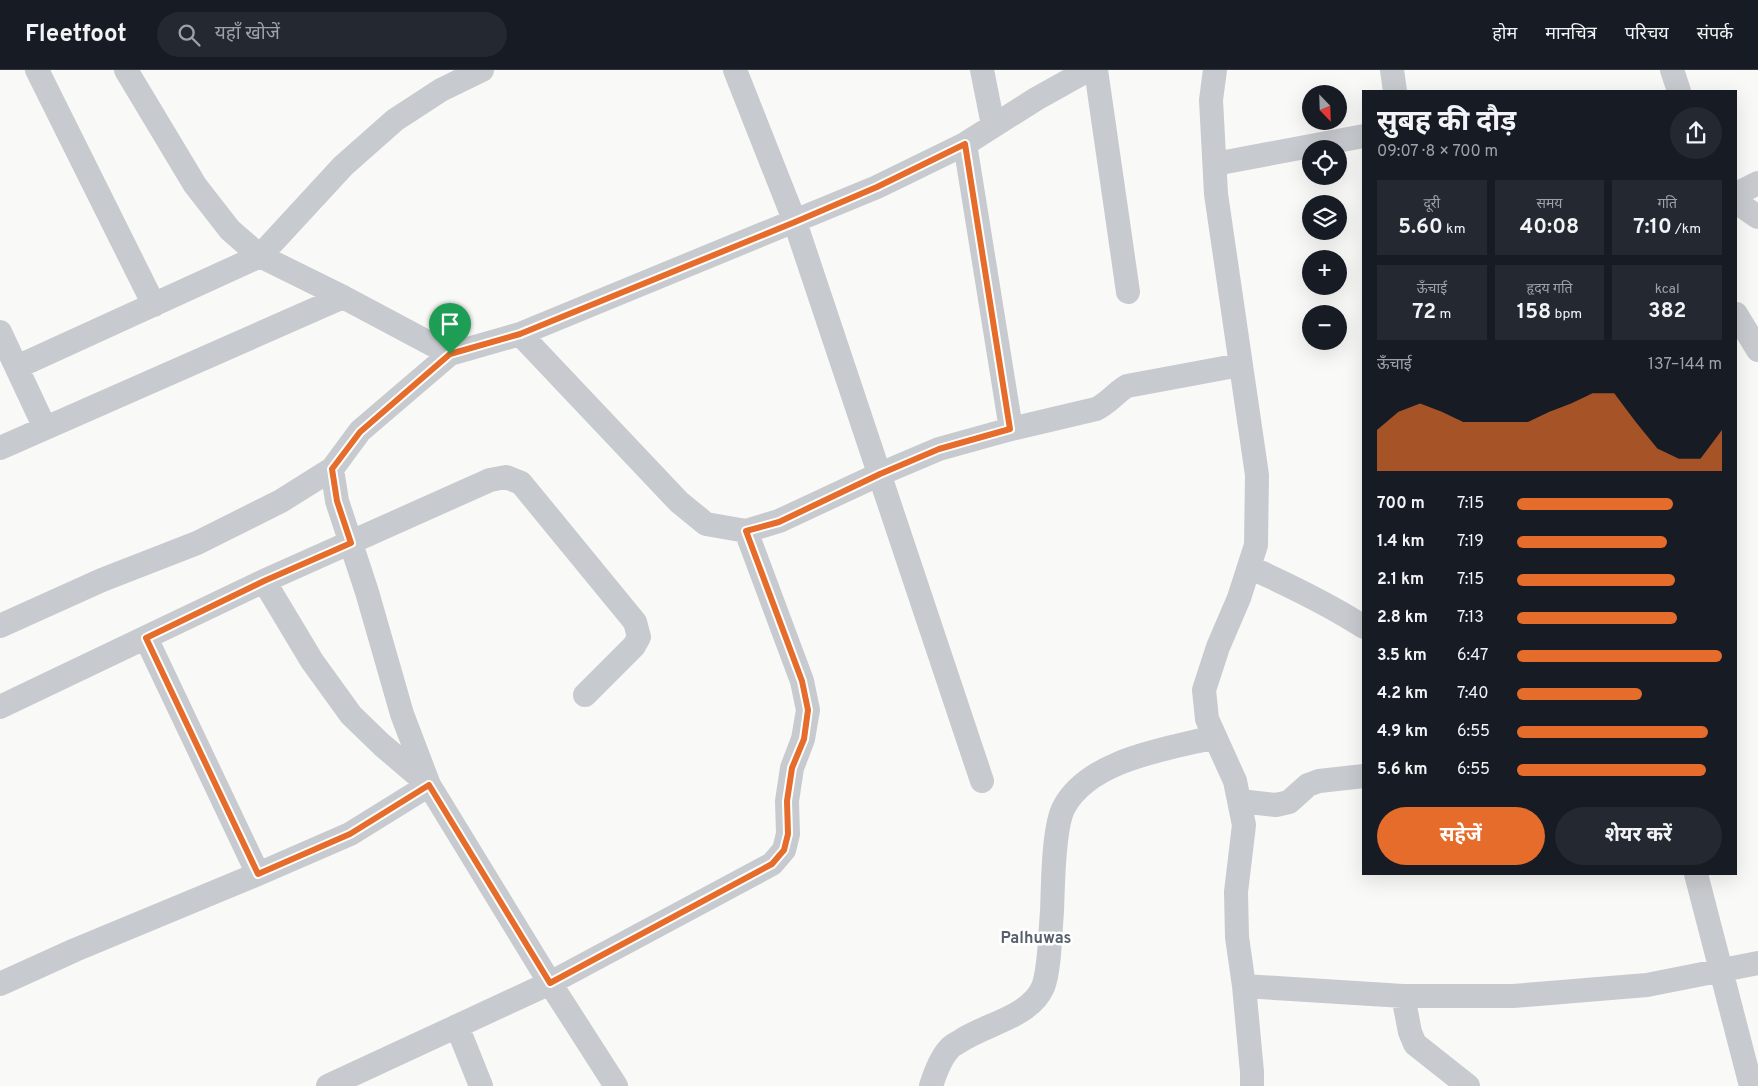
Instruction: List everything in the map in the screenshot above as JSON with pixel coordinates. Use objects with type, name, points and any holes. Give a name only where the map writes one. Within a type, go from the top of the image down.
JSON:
[{"type":"street","points":[[37,70],[154,305]]},
{"type":"street","points":[[126,70],[195,185],[230,230],[260,256],[343,297],[450,354]]},
{"type":"street","points":[[45,428],[6,351],[154,305],[260,256],[343,166],[395,120],[441,90],[482,70]]},
{"type":"street","points":[[735,70],[795,222],[982,781]]},
{"type":"street","points":[[982,70],[994,126]]},
{"type":"street","points":[[0,626],[102,580],[197,543],[281,501],[332,469],[360,432],[450,354],[520,334],[877,187],[965,144],[1036,99],[1088,70]]},
{"type":"street","points":[[1096,70],[1128,292]]},
{"type":"street","points":[[1215,70],[1211,100],[1216,194],[1257,475],[1256,545],[1239,598],[1218,647],[1204,690],[1208,719],[1235,781],[1244,825],[1236,892],[1237,937],[1244,986],[1252,1086]]},
{"type":"street","points":[[1392,70],[1395,90]]},
{"type":"street","points":[[1672,70],[1679,90]]},
{"type":"street","points":[[1214,164],[1362,136]]},
{"type":"street","points":[[965,144],[1010,429]]},
{"type":"street","points":[[1737,194],[1758,183]]},
{"type":"street","points":[[1737,203],[1758,217]]},
{"type":"street","points":[[0,448],[343,297]]},
{"type":"street","points":[[1737,316],[1758,350]]},
{"type":"street","points":[[520,334],[678,502],[706,524],[746,531],[779,522],[880,474],[939,449],[1010,429],[1096,409],[1106,404],[1118,391],[1127,386],[1240,365]]},
{"type":"street","points":[[332,469],[337,501],[402,714],[429,785],[550,983],[616,1086]]},
{"type":"street","points":[[0,707],[264,581],[490,480],[506,477],[521,483],[635,622],[639,637],[634,646],[585,695]]},
{"type":"street","points":[[328,1086],[550,983],[772,864],[784,850],[788,834],[787,801],[792,768],[804,739],[808,710],[802,681],[746,531]]},
{"type":"street","points":[[1249,567],[1302,591],[1340,611],[1362,626]]},
{"type":"street","points":[[264,581],[312,661],[351,714],[382,745],[429,785]]},
{"type":"street","points":[[146,638],[258,874]]},
{"type":"street","points":[[930,1086],[950,1048],[970,1034],[1004,1020],[1030,1006],[1043,988],[1048,962],[1057,835],[1063,808],[1078,786],[1110,766],[1215,737]]},
{"type":"street","points":[[1240,801],[1276,805],[1289,802],[1308,785],[1319,781],[1362,776]]},
{"type":"street","points":[[0,984],[75,950],[350,834],[429,785]]},
{"type":"street","points":[[1696,875],[1751,1086]]},
{"type":"street","points":[[1244,986],[1403,996],[1513,996],[1648,985],[1758,963]]},
{"type":"street","points":[[1403,996],[1410,1032],[1415,1044],[1468,1086]]},
{"type":"street","points":[[457,1026],[481,1086]]},
{"type":"district","name":"Palhuwas","points":[[1036,939]]},
{"type":"route","points":[[965,144],[1010,429],[939,449],[880,474],[779,522],[746,531],[802,681],[808,710],[804,739],[792,768],[787,801],[788,834],[784,850],[772,864],[550,983],[429,785],[350,834],[258,874],[146,638],[264,581],[351,543],[337,501],[332,469],[360,432],[450,354],[520,334],[795,222],[877,187],[965,144]]}]
